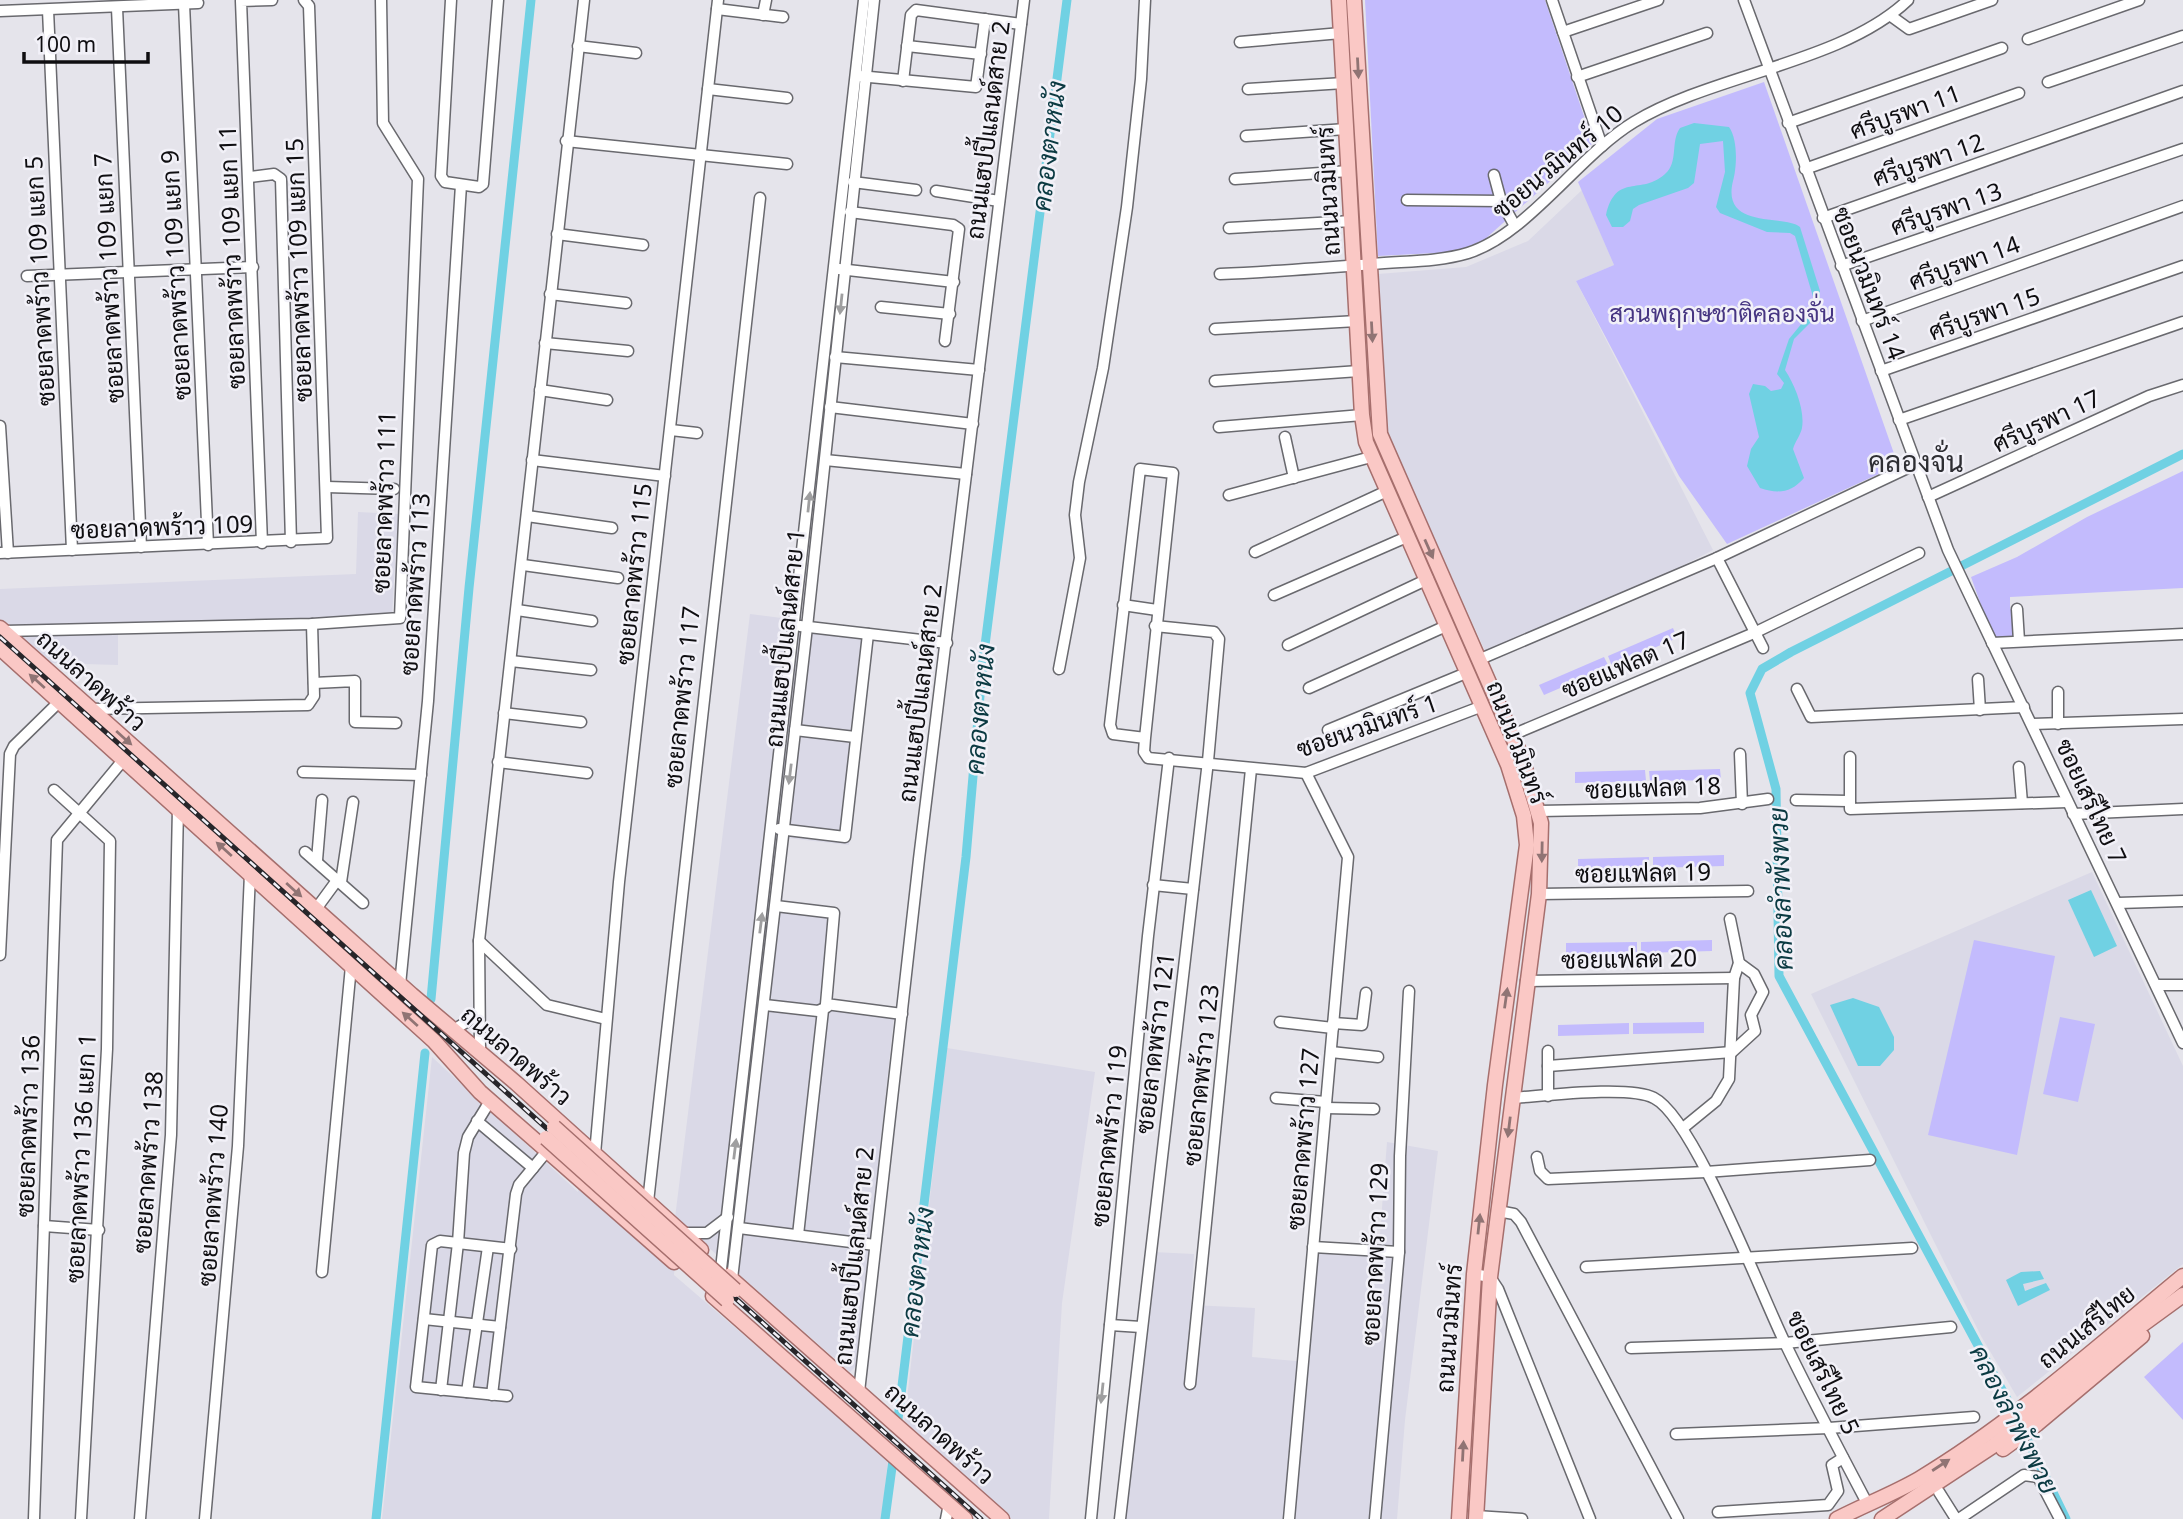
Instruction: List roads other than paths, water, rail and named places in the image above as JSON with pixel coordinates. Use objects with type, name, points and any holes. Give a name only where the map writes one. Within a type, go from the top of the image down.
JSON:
[{"type":"main road","name":"ถนนนวมินทร์","points":[[1339,0],[1352,221],[1362,265],[1357,321],[1362,415],[1371,457],[1428,579],[1517,790],[1527,845],[1494,1085],[1474,1274],[1460,1519]]},
{"type":"main road","name":"ถนนนวมินทร์","points":[[1354,0],[1362,265],[1380,434],[1532,783],[1539,811],[1542,843],[1539,894],[1525,981],[1490,1277],[1476,1517]]},
{"type":"main road","name":"ถนนลาดพร้าว","points":[[2,629],[400,985],[480,1051],[1002,1519]]},
{"type":"main road","name":"ถนนลาดพร้าว","points":[[0,648],[434,1041],[460,1072],[490,1101],[549,1139],[947,1512],[965,1519]]},
{"type":"main road","points":[[412,995],[549,1139],[974,1519]]},
{"type":"main road","points":[[434,1041],[990,1519]]},
{"type":"main road","points":[[715,1297],[727,1274]]},
{"type":"main road","name":"ถนนเสรีไทย","points":[[1837,1519],[1917,1481],[2009,1417],[2183,1276]]},
{"type":"main road","points":[[1882,1519],[1976,1458],[2183,1295]]},
{"type":"main road","name":"ถนนเสรีไทย","points":[[1895,1519],[2022,1436],[2183,1301]]},
{"type":"main road","points":[[1857,1519],[1917,1481]]},
{"type":"street","name":"ซอยลาดพร้าว 109 แยก 11","points":[[262,543],[250,177],[241,1],[272,0]]},
{"type":"street","name":"ซอยลาดพร้าว 109 แยก 15","points":[[304,0],[309,6],[327,487],[325,539]]},
{"type":"street","name":"ซอยลาดพร้าว 111","points":[[2,629],[312,624],[397,621],[401,615],[408,368],[418,178],[383,123],[381,0]]},
{"type":"street","points":[[451,0],[441,176],[445,182],[479,187],[483,184],[498,0]]},
{"type":"street","points":[[480,1051],[479,942],[523,565],[566,141],[584,0]]},
{"type":"street","points":[[763,15],[766,0]]},
{"type":"street","name":"ถนนแฮปปี้แลนด์สาย 1","points":[[864,0],[865,36]]},
{"type":"street","name":"ถนนแฮปปี้แลนด์สาย 1","points":[[727,1274],[739,1228],[765,1005],[795,730],[802,627],[839,269],[865,36],[874,0]]},
{"type":"street","name":"ถนนแฮปปี้แลนด์สาย 2","points":[[859,1392],[1024,0]]},
{"type":"street","points":[[1059,669],[1080,558],[1075,515],[1079,482],[1098,398],[1125,218],[1141,79],[1145,0]]},
{"type":"street","points":[[1552,0],[1602,146]]},
{"type":"street","points":[[1563,32],[1658,0]]},
{"type":"street","name":"ซอยนวมินทร์ 14","points":[[1744,0],[1767,69],[1961,579]]},
{"type":"street","name":"ซอยนวมินทร์ 10","points":[[1220,274],[1362,265],[1468,253],[1483,247],[1515,226],[1602,146],[1650,113],[1838,42],[1891,16],[1908,0]]},
{"type":"street","points":[[1891,16],[1907,29],[1992,0]]},
{"type":"street","points":[[2028,39],[2139,0]]},
{"type":"street","points":[[0,11],[198,3]]},
{"type":"street","name":"ซอยลาดพร้าว 109 แยก 9","points":[[184,4],[208,545]]},
{"type":"street","points":[[717,5],[783,17]]},
{"type":"street","name":"ซอยลาดพร้าว 115","points":[[594,1154],[606,1019],[717,5]]},
{"type":"street","name":"ซอยลาดพร้าว 109 แยก 7","points":[[117,8],[141,547]]},
{"type":"street","name":"ซอยลาดพร้าว 109 แยก 5","points":[[48,10],[72,550]]},
{"type":"street","points":[[903,81],[911,15],[916,10],[1021,24]]},
{"type":"street","points":[[860,76],[976,87],[985,19]]},
{"type":"street","points":[[1240,41],[1341,33]]},
{"type":"street","points":[[1577,77],[1707,33]]},
{"type":"street","points":[[2048,82],[2183,36]]},
{"type":"street","points":[[578,46],[636,53]]},
{"type":"street","points":[[907,46],[981,54]]},
{"type":"street","points":[[1788,123],[2002,48]]},
{"type":"street","name":"ถนนแฮปปี้แลนด์สาย 1","points":[[727,1274],[728,1217],[771,827],[825,460],[835,358],[839,269],[850,212],[860,76]]},
{"type":"street","points":[[1248,89],[1344,83]]},
{"type":"street","points":[[708,89],[787,98]]},
{"type":"street","name":"ศรีบูรพา 12","points":[[1823,218],[2183,91]]},
{"type":"street","name":"ศรีบูรพา 11","points":[[1805,169],[2019,93]]},
{"type":"street","points":[[1247,136],[1346,129]]},
{"type":"street","points":[[566,141],[787,164]]},
{"type":"street","name":"ศรีบูรพา 13","points":[[1841,266],[2183,149]]},
{"type":"street","points":[[1235,179],[1349,171]]},
{"type":"street","points":[[250,177],[274,174],[281,179],[291,542]]},
{"type":"street","points":[[1493,175],[1501,201],[1515,226]]},
{"type":"street","points":[[853,182],[916,190]]},
{"type":"street","name":"ซอยลาดพร้าว 113","points":[[400,985],[421,775],[461,185]]},
{"type":"street","points":[[936,191],[999,201]]},
{"type":"street","name":"ซอยลาดพร้าว 117","points":[[648,1202],[760,198]]},
{"type":"street","points":[[1407,200],[1501,201]]},
{"type":"street","name":"ศรีบูรพา 14","points":[[1862,321],[2183,206]]},
{"type":"street","points":[[850,212],[957,226],[959,229],[954,282],[945,341]]},
{"type":"street","points":[[1228,228],[1352,221]]},
{"type":"street","points":[[557,234],[642,245]]},
{"type":"street","name":"ศรีบูรพา 15","points":[[1881,372],[2183,266]]},
{"type":"street","points":[[27,276],[253,267]]},
{"type":"street","points":[[839,269],[954,282]]},
{"type":"street","points":[[550,294],[626,303]]},
{"type":"street","points":[[881,307],[950,314]]},
{"type":"street","points":[[1215,330],[1357,321]]},
{"type":"street","points":[[1899,420],[2183,323]]},
{"type":"street","points":[[545,343],[628,351]]},
{"type":"street","points":[[835,358],[979,370]]},
{"type":"street","points":[[1214,381],[1359,371]]},
{"type":"street","name":"ศรีบูรพา 17","points":[[1928,498],[2149,396],[2183,385]]},
{"type":"street","points":[[540,390],[607,400]]},
{"type":"street","points":[[830,407],[973,424]]},
{"type":"street","points":[[1219,427],[1362,415]]},
{"type":"street","points":[[0,426],[4,553]]},
{"type":"street","points":[[671,430],[697,433]]},
{"type":"street","points":[[1285,437],[1294,478]]},
{"type":"street","points":[[1229,495],[1371,457]]},
{"type":"street","points":[[532,460],[665,476]]},
{"type":"street","points":[[825,460],[966,474]]},
{"type":"street","points":[[1478,660],[1717,558],[1916,464]]},
{"type":"street","points":[[1140,469],[1173,473],[1145,738],[1113,734],[1110,730],[1123,605],[1140,469]]},
{"type":"street","points":[[327,487],[394,489]]},
{"type":"street","points":[[1255,551],[1387,491]]},
{"type":"street","points":[[527,516],[612,528]]},
{"type":"street","points":[[1275,594],[1409,536]]},
{"type":"street","name":"ซอยลาดพร้าว 109","points":[[4,553],[325,539]]},
{"type":"street","name":"ซอยแฟลต 17","points":[[1512,735],[1754,633],[1919,553]]},
{"type":"street","points":[[1717,558],[1763,648]]},
{"type":"street","points":[[523,565],[618,578]]},
{"type":"street","points":[[1288,645],[1428,579]]},
{"type":"street","name":"ซอยเสรีไทย 7","points":[[1961,579],[2033,724],[2067,802],[2118,903],[2183,1043]]},
{"type":"street","points":[[1123,605],[1157,610]]},
{"type":"street","points":[[2017,609],[2019,641]]},
{"type":"street","points":[[517,610],[592,621]]},
{"type":"street","points":[[91,709],[308,705],[314,696],[312,624]]},
{"type":"street","name":"ซอยลาดพร้าว 121","points":[[1119,1519],[1209,761],[1218,634],[1155,626]]},
{"type":"street","points":[[1309,688],[1446,626]]},
{"type":"street","points":[[802,627],[947,643]]},
{"type":"street","points":[[771,827],[845,837],[868,634]]},
{"type":"street","points":[[1992,643],[2183,634]]},
{"type":"street","points":[[511,661],[591,670]]},
{"type":"street","points":[[1328,730],[1466,673]]},
{"type":"street","points":[[1978,679],[1980,710]]},
{"type":"street","points":[[314,683],[355,681],[355,722],[396,723]]},
{"type":"street","points":[[1797,689],[1811,718],[2024,707]]},
{"type":"street","points":[[2058,692],[2058,724]]},
{"type":"street","points":[[0,955],[3,789],[10,754],[14,746],[60,701]]},
{"type":"street","name":"ซอยนวมินทร์ 1","points":[[1145,738],[1143,752],[1148,758],[1209,761],[1251,769],[1306,773],[1480,707]]},
{"type":"street","points":[[504,713],[581,722]]},
{"type":"street","points":[[2033,724],[2183,719]]},
{"type":"street","points":[[795,730],[855,737]]},
{"type":"street","points":[[1740,754],[1742,804]]},
{"type":"street","points":[[1850,757],[1850,809],[2067,802]]},
{"type":"street","name":"ซอยลาดพร้าว 136","points":[[34,1519],[57,840],[124,758]]},
{"type":"street","name":"ซอยลาดพร้าว 119","points":[[1091,1519],[1153,885],[1169,758]]},
{"type":"street","points":[[498,762],[587,773]]},
{"type":"street","points":[[2020,767],[2022,803]]},
{"type":"street","name":"ซอยลาดพร้าว 123","points":[[1190,1384],[1251,769]]},
{"type":"street","points":[[303,772],[421,775]]},
{"type":"street","name":"ซอยลาดพร้าว 127","points":[[1289,1519],[1348,857],[1306,773]]},
{"type":"street","name":"ซอยลาดพร้าว 136 แยก 1","points":[[54,790],[110,841],[107,1049],[81,1519]]},
{"type":"street","name":"ซอยแฟลต 18","points":[[1539,811],[1742,804],[1768,799]]},
{"type":"street","points":[[317,860],[322,800]]},
{"type":"street","points":[[1796,800],[1848,801]]},
{"type":"street","points":[[316,909],[340,880],[353,802]]},
{"type":"street","name":"ซอยลาดพร้าว 138","points":[[140,1519],[171,1135],[178,808]]},
{"type":"street","points":[[2073,814],[2183,809]]},
{"type":"street","points":[[305,852],[363,903]]},
{"type":"street","name":"ซอยลาดพร้าว 140","points":[[205,1519],[238,1146],[250,874]]},
{"type":"street","points":[[1153,885],[1193,889]]},
{"type":"street","name":"ซอยแฟลต 19","points":[[1539,894],[1748,891]]},
{"type":"street","points":[[2118,903],[2183,901]]},
{"type":"street","points":[[776,905],[834,913],[826,1008],[798,1235]]},
{"type":"street","points":[[1684,1128],[1724,1090],[1732,1052],[1734,978],[1739,963],[1730,919]]},
{"type":"street","points":[[479,942],[547,1005],[606,1019]]},
{"type":"street","points":[[1548,1066],[1732,1052],[1755,1031],[1751,1015],[1763,992],[1754,974],[1739,963]]},
{"type":"street","points":[[322,1272],[351,966]]},
{"type":"street","name":"ซอยแฟลต 20","points":[[1525,981],[1734,978]]},
{"type":"street","points":[[2157,985],[2183,985]]},
{"type":"street","name":"ซอยลาดพร้าว 129","points":[[1375,1519],[1399,1252],[1400,1156],[1409,991]]},
{"type":"street","points":[[1279,1022],[1362,1025],[1366,992]]},
{"type":"street","points":[[765,1005],[902,1014]]},
{"type":"street","points":[[455,1029],[478,1015]]},
{"type":"street","points":[[1548,1051],[1548,1096]]},
{"type":"street","points":[[1331,1052],[1378,1057]]},
{"type":"street","name":"ซอยเสรีไทย 5","points":[[1512,1098],[1645,1094],[1670,1108],[1684,1128],[1706,1172],[1785,1343],[1867,1503]]},
{"type":"street","points":[[1276,1098],[1374,1109]]},
{"type":"street","points":[[441,1390],[458,1243],[464,1153],[468,1137],[490,1101]]},
{"type":"street","points":[[477,1121],[533,1168]]},
{"type":"street","points":[[492,1395],[516,1194],[549,1139]]},
{"type":"street","points":[[1537,1157],[1540,1171],[1548,1179],[1706,1172],[1870,1160]]},
{"type":"street","points":[[1499,1211],[1514,1214],[1521,1222],[1678,1519]]},
{"type":"street","points":[[682,1233],[708,1233],[728,1217]]},
{"type":"street","points":[[44,1226],[99,1230]]},
{"type":"street","points":[[739,1228],[875,1245]]},
{"type":"street","points":[[507,1396],[415,1387],[432,1245],[440,1241],[511,1250]]},
{"type":"street","points":[[467,1392],[488,1247]]},
{"type":"street","points":[[1314,1247],[1399,1252]]},
{"type":"street","points":[[1586,1267],[1912,1248]]},
{"type":"street","points":[[1474,1274],[1490,1277],[1498,1289],[1590,1519]]},
{"type":"street","points":[[424,1320],[500,1327]]},
{"type":"street","points":[[1110,1325],[1141,1327]]},
{"type":"street","points":[[1631,1348],[1785,1343],[1951,1327]]},
{"type":"street","points":[[1676,1434],[1829,1428],[1974,1417]]},
{"type":"street","points":[[1718,1512],[1828,1505],[1838,1491],[1832,1465],[1843,1458]]},
{"type":"street","points":[[1939,1492],[1958,1519],[2024,1475],[2031,1475],[2038,1477],[2060,1519]]},
{"type":"street","points":[[1476,1517],[1522,1519]]},
{"type":"water","points":[[1694,123],[1729,127],[1735,146],[1732,197],[1736,207],[1756,218],[1792,223],[1800,227],[1820,291],[1820,305],[1814,319],[1794,339],[1785,370],[1801,406],[1803,421],[1793,449],[1804,478],[1784,491],[1760,488],[1747,466],[1751,449],[1759,437],[1749,394],[1753,384],[1765,386],[1771,391],[1781,389],[1784,383],[1777,374],[1789,339],[1807,317],[1814,300],[1795,236],[1790,233],[1767,232],[1720,213],[1716,207],[1725,172],[1723,141],[1700,144],[1694,183],[1688,188],[1639,205],[1633,209],[1630,221],[1623,227],[1612,227],[1606,215],[1610,202],[1623,189],[1647,184],[1665,174],[1672,164],[1675,139],[1680,128]]},
{"type":"water","points":[[2091,890],[2117,946],[2094,957],[2068,900]]},
{"type":"water","points":[[1853,998],[1879,1007],[1894,1037],[1894,1050],[1880,1066],[1858,1066],[1830,1005]]},
{"type":"water","points":[[2040,1271],[2044,1279],[2023,1284],[2025,1291],[2046,1283],[2050,1290],[2018,1306],[2006,1280],[2021,1272]]},
{"type":"waterway","points":[[431,999],[469,588],[531,0]]},
{"type":"waterway","name":"คลองตาหนัง","points":[[898,1419],[966,857],[983,661],[1067,0]]},
{"type":"waterway","name":"คลองลำพังพวย","points":[[2016,1416],[1779,976],[1776,789],[1750,693],[1762,669],[1791,652],[2183,454]]},
{"type":"waterway","points":[[376,1519],[425,1053]]},
{"type":"waterway","name":"คลองลำพังพวย","points":[[2022,1429],[2066,1519]]},
{"type":"waterway","name":"คลองตาหนัง","points":[[885,1519],[893,1460]]},
{"type":"railway","points":[[0,637],[981,1519]]},
{"type":"district","name":"คลองจั่น","points":[[1916,461]]},
{"type":"park label","name":"สวนพฤกษชาติคลองจั่น","points":[[1722,312]]}]
